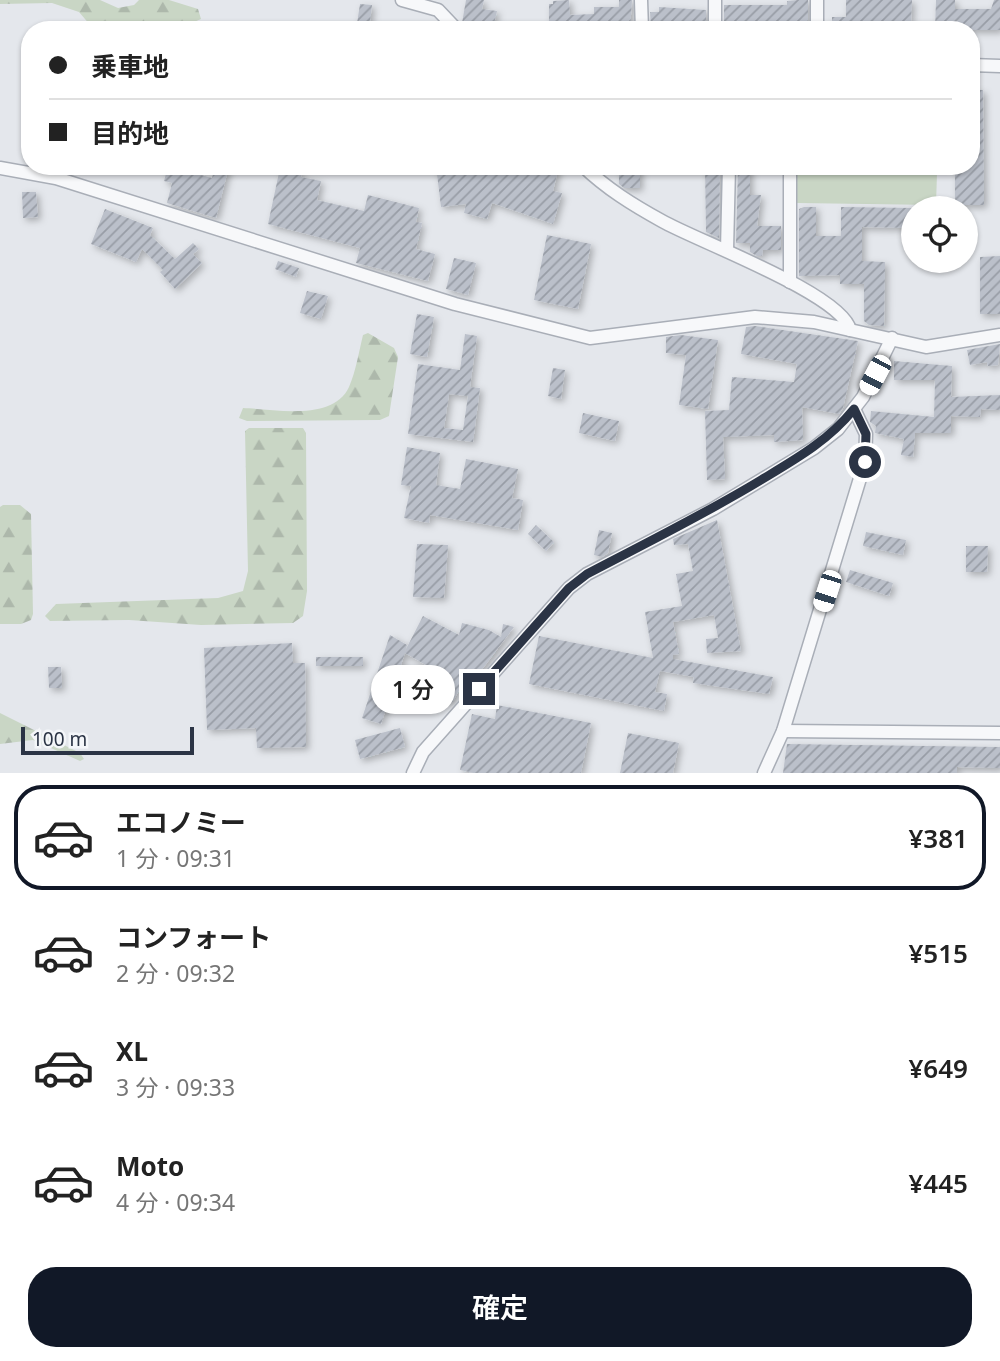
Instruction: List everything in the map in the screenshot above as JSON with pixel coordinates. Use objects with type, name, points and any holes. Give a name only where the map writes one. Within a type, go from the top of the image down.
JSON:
[{"type":"street","points":[[402,0],[438,10],[448,21]]},
{"type":"street","points":[[642,0],[642,21]]},
{"type":"street","points":[[715,0],[715,21]]},
{"type":"street","points":[[817,0],[817,21]]},
{"type":"street","points":[[980,65],[1000,66]]},
{"type":"street","points":[[0,168],[21,172]]},
{"type":"street","points":[[39,175],[56,178],[405,289],[590,338],[755,317],[814,322],[926,347],[1000,335]]},
{"type":"street","points":[[593,175],[614,194],[665,223],[727,250],[810,293],[848,322],[850,330]]},
{"type":"street","points":[[727,250],[729,175]]},
{"type":"street","points":[[790,175],[790,282]]},
{"type":"street","points":[[414,773],[423,752],[569,588],[587,574],[713,509],[814,448],[838,429],[863,397],[892,338]]},
{"type":"street","points":[[764,773],[783,731],[865,462],[866,434],[854,409]]},
{"type":"street","points":[[783,731],[1000,733]]},
{"type":"green space","points":[[0,0],[100,0],[118,8],[134,5],[139,0],[169,0],[198,9],[201,19],[87,21],[79,12],[52,3],[0,4]]},
{"type":"green space","points":[[797,175],[937,175],[936,196],[901,196],[901,204],[797,203]]},
{"type":"green space","points":[[368,333],[394,348],[398,357],[389,416],[380,420],[247,421],[239,418],[243,408],[301,411],[330,405],[341,398],[349,387],[363,335]]},
{"type":"green space","points":[[249,428],[303,428],[306,433],[307,591],[303,616],[293,623],[201,625],[129,620],[50,621],[45,616],[56,604],[218,598],[243,591],[248,571],[245,431]]},
{"type":"green space","points":[[20,505],[31,514],[33,614],[31,620],[21,624],[0,624],[0,507]]},
{"type":"green space","points":[[0,713],[80,753],[84,759],[80,761],[33,740],[0,744]]},
{"type":"building","points":[[466,0],[484,0],[482,9],[497,11],[495,21],[462,21]]},
{"type":"building","points":[[569,0],[570,15],[594,14],[594,7],[619,7],[619,0],[632,0],[631,21],[549,21],[549,4],[553,4],[553,1]]},
{"type":"building","points":[[808,0],[808,21],[724,21],[724,5],[787,5],[787,1]]},
{"type":"building","points":[[846,0],[912,0],[911,21],[832,21],[832,17],[846,17]]},
{"type":"building","points":[[936,0],[955,0],[955,9],[991,9],[994,0],[1000,0],[1000,30],[980,30],[980,21],[935,21]]},
{"type":"building","points":[[360,4],[372,5],[370,21],[357,21]]},
{"type":"building","points":[[659,7],[706,10],[706,21],[650,21],[650,12],[659,12]]},
{"type":"building","points":[[980,90],[983,90],[984,205],[978,205],[978,196],[955,196],[955,175],[980,175]]},
{"type":"building","points":[[166,175],[201,175],[212,178],[213,175],[227,175],[216,218],[167,203],[172,183],[164,181]]},
{"type":"building","points":[[278,175],[301,175],[321,181],[317,200],[364,211],[368,195],[419,208],[416,222],[422,223],[416,249],[435,254],[428,281],[356,263],[360,248],[268,224]]},
{"type":"building","points":[[437,175],[557,175],[553,191],[562,193],[553,224],[492,203],[487,219],[464,213],[466,204],[441,207]]},
{"type":"building","points":[[619,175],[640,175],[640,188],[624,188],[619,184]]},
{"type":"building","points":[[705,175],[720,175],[719,238],[706,232]]},
{"type":"building","points":[[738,175],[750,175],[750,195],[761,195],[757,226],[781,226],[781,250],[763,250],[762,256],[757,256],[750,252],[750,243],[736,243]]},
{"type":"building","points":[[22,192],[36,192],[38,217],[23,218]]},
{"type":"building","points":[[816,207],[816,236],[841,236],[841,207],[901,208],[901,228],[862,227],[862,261],[885,262],[884,326],[869,325],[864,321],[864,284],[840,284],[840,275],[799,276],[799,209]]},
{"type":"building","points":[[105,209],[153,228],[150,235],[175,259],[193,243],[199,249],[193,254],[202,263],[175,289],[160,272],[163,270],[142,249],[136,262],[91,244]]},
{"type":"building","points":[[547,235],[591,244],[578,309],[534,300]]},
{"type":"building","points":[[1000,256],[1000,314],[980,314],[980,257]]},
{"type":"building","points":[[454,258],[476,263],[468,295],[446,289]]},
{"type":"building","points":[[278,261],[299,268],[296,277],[275,269]]},
{"type":"building","points":[[307,291],[328,296],[321,319],[300,313]]},
{"type":"building","points":[[417,314],[434,317],[427,357],[410,354]]},
{"type":"building","points":[[755,326],[858,341],[843,408],[839,414],[802,407],[803,440],[774,442],[774,435],[723,437],[725,479],[707,480],[705,411],[729,410],[732,377],[794,382],[797,364],[741,354],[746,327]]},
{"type":"building","points":[[465,334],[477,336],[470,387],[480,388],[473,442],[408,434],[418,364],[460,370]],"holes":[[[449,394],[468,396],[463,430],[444,428]]]},
{"type":"building","points":[[681,335],[718,340],[708,409],[679,405],[686,355],[666,353],[666,337]]},
{"type":"building","points":[[1000,344],[998,365],[988,366],[987,362],[970,365],[967,350]]},
{"type":"building","points":[[894,361],[952,366],[951,397],[1000,395],[1000,410],[981,409],[980,417],[951,416],[951,433],[915,433],[913,457],[901,455],[904,439],[875,433],[876,426],[870,422],[871,411],[934,417],[935,380],[894,380]]},
{"type":"building","points":[[553,368],[565,370],[561,399],[548,396]]},
{"type":"building","points":[[583,413],[619,421],[615,441],[579,433]]},
{"type":"building","points":[[407,447],[440,453],[436,485],[460,489],[466,459],[518,469],[512,498],[523,500],[518,530],[430,515],[429,523],[404,518],[411,486],[401,485]]},
{"type":"building","points":[[717,520],[741,651],[707,653],[706,639],[718,638],[714,615],[673,622],[679,654],[673,655],[673,659],[773,677],[769,694],[693,683],[694,677],[660,671],[655,692],[667,694],[664,711],[529,684],[539,636],[653,658],[645,612],[682,606],[676,574],[693,571],[688,544],[674,545],[673,539]]},
{"type":"building","points":[[536,525],[554,542],[546,551],[528,534]]},
{"type":"building","points":[[599,530],[612,533],[608,553],[602,557],[594,555]]},
{"type":"building","points":[[866,532],[906,540],[903,555],[863,546]]},
{"type":"building","points":[[417,544],[448,545],[444,598],[413,597]]},
{"type":"building","points":[[966,546],[988,546],[987,572],[966,572]]},
{"type":"building","points":[[850,570],[893,583],[889,596],[846,582]]},
{"type":"building","points":[[423,616],[459,635],[462,623],[489,630],[501,637],[503,624],[514,627],[468,688],[462,685],[452,703],[428,691],[438,672],[405,653],[381,724],[362,718],[390,635],[407,645],[405,651]]},
{"type":"building","points":[[292,643],[293,663],[305,663],[306,747],[257,748],[256,728],[207,730],[204,648]]},
{"type":"building","points":[[316,657],[363,657],[363,666],[316,666]]},
{"type":"building","points":[[48,667],[61,667],[62,688],[49,688]]},
{"type":"building","points":[[497,705],[591,723],[581,773],[474,773],[460,770],[472,714],[495,719]]},
{"type":"building","points":[[400,728],[405,747],[360,759],[355,740]]},
{"type":"building","points":[[628,733],[679,743],[673,773],[620,773]]},
{"type":"building","points":[[787,744],[1000,747],[1000,768],[957,767],[957,773],[783,773]]},
{"type":"route","points":[[479,689],[569,588],[587,574],[713,509],[814,448],[838,429],[854,409],[866,434],[865,462]]}]
